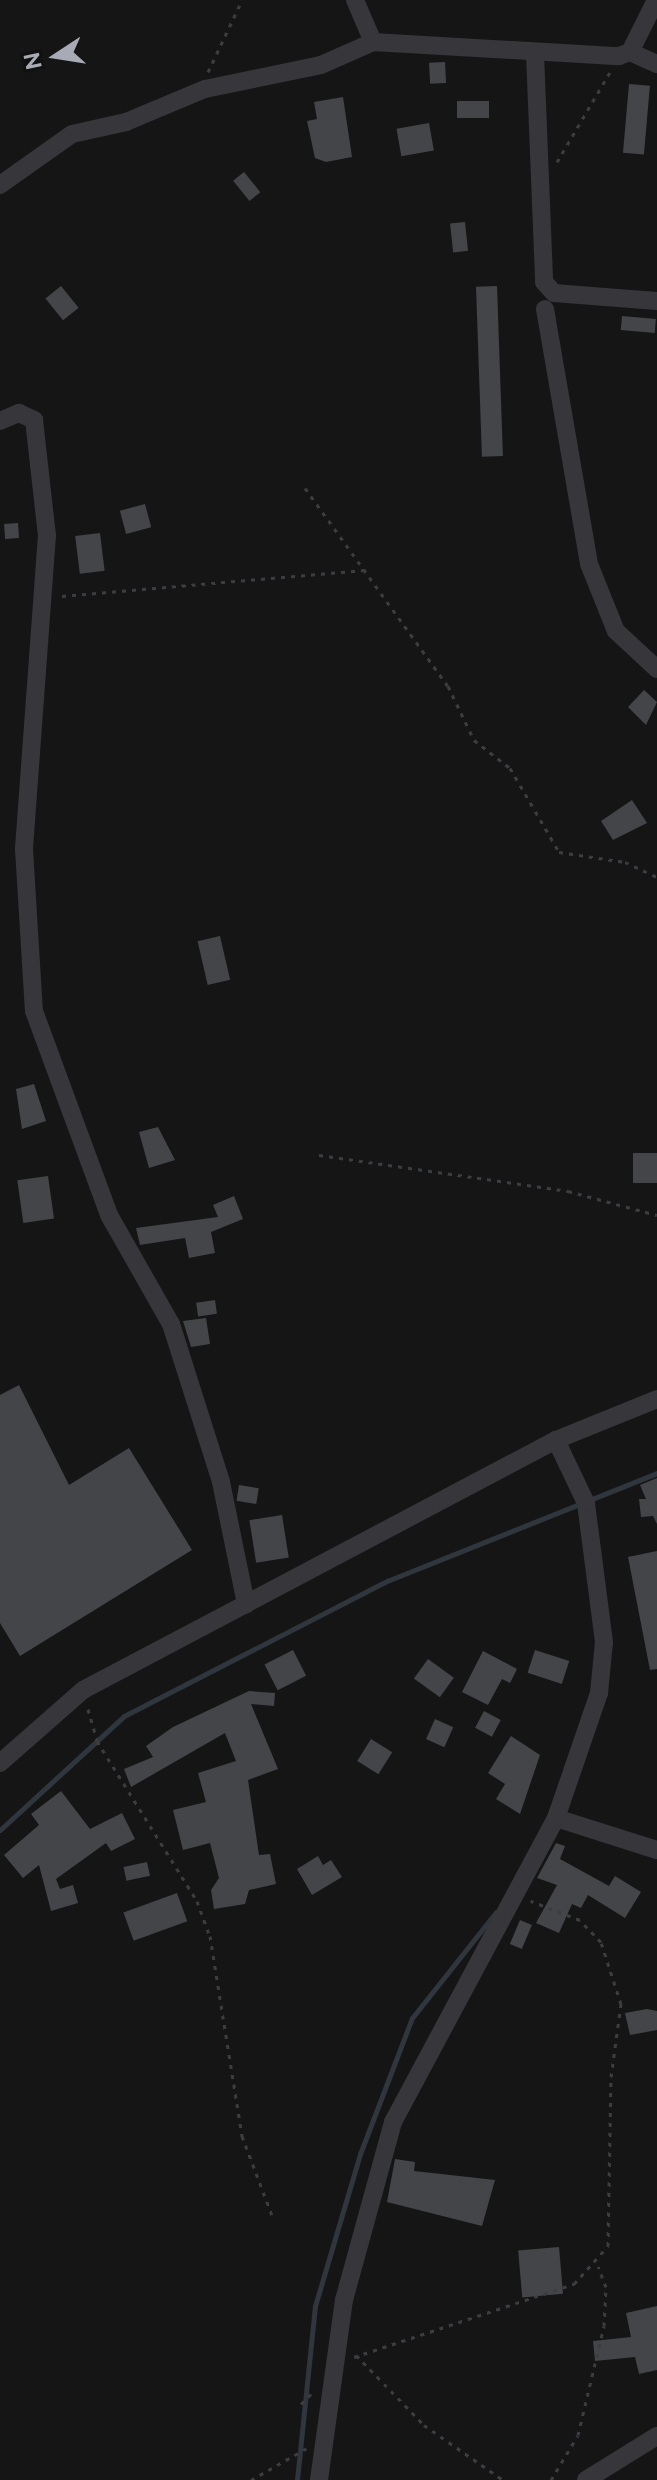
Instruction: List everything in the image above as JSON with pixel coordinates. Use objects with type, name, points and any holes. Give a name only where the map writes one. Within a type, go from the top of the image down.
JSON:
[{"type":"street","points":[[355,0],[373,42]]},
{"type":"street","points":[[624,54],[656,0]]},
{"type":"street","points":[[0,185],[72,134],[126,122],[205,89],[321,65],[373,42],[535,54],[624,54],[657,64]]},
{"type":"street","points":[[535,54],[547,288],[657,301]]},
{"type":"street","points":[[545,309],[589,564],[616,631],[657,669]]},
{"type":"street","points":[[0,421],[19,413],[34,420],[47,535],[40,597],[24,849],[34,1011],[109,1215],[171,1324],[221,1482],[246,1604]]},
{"type":"street","points":[[0,1763],[83,1690],[556,1440],[657,1399]]},
{"type":"street","points":[[319,2480],[332,2373],[393,2122],[517,1896],[556,1818],[599,1693],[604,1642],[586,1503],[556,1440]]},
{"type":"street","points":[[556,1818],[657,1850]]},
{"type":"street","points":[[586,2480],[657,2436]]},
{"type":"path","points":[[205,89],[210,59],[242,0]]},
{"type":"path","points":[[543,176],[624,54]]},
{"type":"path","points":[[305,488],[448,686],[474,740],[510,768],[559,852],[625,862],[657,877]]},
{"type":"path","points":[[40,597],[365,570]]},
{"type":"path","points":[[319,1155],[568,1191],[657,1215]]},
{"type":"path","points":[[83,1690],[97,1741],[206,1924],[242,2136],[273,2218]]},
{"type":"path","points":[[517,1896],[580,1920],[601,1942],[621,2004],[611,2077],[612,2217],[598,2266],[606,2287],[604,2326],[578,2435],[551,2480]]},
{"type":"path","points":[[301,2404],[332,2373],[356,2355],[554,2293],[598,2266]]},
{"type":"path","points":[[356,2355],[424,2425],[503,2480]]},
{"type":"path","points":[[251,2480],[322,2438]]},
{"type":"building","points":[[445,62],[446,83],[430,84],[429,63]]},
{"type":"building","points":[[629,84],[650,86],[644,155],[623,153]]},
{"type":"building","points":[[343,97],[352,157],[326,162],[315,158],[307,121],[317,119],[314,102]]},
{"type":"building","points":[[457,101],[489,101],[489,118],[457,118]]},
{"type":"building","points":[[429,123],[434,151],[401,156],[397,129]]},
{"type":"building","points":[[244,172],[260,192],[249,201],[233,181]]},
{"type":"building","points":[[465,222],[468,251],[453,252],[450,224]]},
{"type":"building","points":[[61,286],[79,308],[63,320],[45,299]]},
{"type":"building","points":[[497,286],[503,456],[482,457],[476,287]]},
{"type":"building","points":[[622,316],[656,319],[655,333],[621,330]]},
{"type":"building","points":[[145,504],[151,527],[126,534],[120,511]]},
{"type":"building","points":[[18,523],[19,538],[5,539],[4,524]]},
{"type":"building","points":[[100,533],[105,571],[80,574],[75,536]]},
{"type":"building","points":[[644,690],[657,702],[646,725],[628,707]]},
{"type":"building","points":[[632,800],[647,823],[613,840],[601,821]]},
{"type":"building","points":[[220,936],[230,980],[208,985],[198,941]]},
{"type":"building","points":[[34,1084],[46,1121],[22,1129],[16,1089]]},
{"type":"building","points":[[158,1127],[175,1160],[149,1168],[139,1132]]},
{"type":"building","points":[[633,1153],[657,1153],[657,1183],[633,1183]]},
{"type":"building","points":[[48,1176],[54,1219],[23,1223],[17,1180]]},
{"type":"building","points":[[234,1196],[243,1219],[211,1232],[215,1253],[189,1258],[185,1238],[140,1245],[136,1228],[218,1217],[213,1205]]},
{"type":"building","points":[[215,1300],[217,1314],[198,1317],[196,1303]]},
{"type":"building","points":[[206,1318],[210,1344],[191,1347],[183,1321]]},
{"type":"building","points":[[19,1385],[69,1485],[129,1448],[192,1550],[20,1656],[0,1623],[0,1395]]},
{"type":"building","points":[[657,1478],[657,1524],[653,1516],[641,1517],[639,1499],[646,1499],[640,1485]]},
{"type":"building","points":[[239,1485],[259,1488],[256,1504],[236,1501]]},
{"type":"building","points":[[282,1515],[289,1557],[256,1563],[249,1520]]},
{"type":"building","points":[[657,1551],[657,1669],[650,1670],[628,1557]]},
{"type":"building","points":[[293,1650],[306,1676],[278,1690],[264,1665]]},
{"type":"building","points":[[535,1650],[569,1661],[562,1684],[528,1673]]},
{"type":"building","points":[[483,1651],[517,1669],[510,1683],[502,1679],[488,1705],[462,1692]]},
{"type":"building","points":[[428,1659],[454,1678],[440,1697],[414,1678]]},
{"type":"building","points":[[249,1691],[275,1693],[274,1706],[251,1704],[278,1769],[248,1780],[259,1855],[270,1854],[276,1884],[249,1890],[245,1904],[214,1909],[211,1890],[219,1878],[210,1843],[183,1850],[173,1810],[206,1802],[198,1773],[236,1761],[225,1733],[131,1787],[124,1769],[153,1757],[146,1746],[173,1727]]},
{"type":"building","points":[[484,1711],[501,1720],[492,1737],[475,1728]]},
{"type":"building","points":[[435,1719],[453,1727],[444,1747],[426,1739]]},
{"type":"building","points":[[511,1736],[540,1755],[520,1814],[496,1799],[505,1784],[488,1773]]},
{"type":"building","points":[[371,1739],[392,1752],[378,1774],[357,1761]]},
{"type":"building","points":[[61,1791],[90,1829],[122,1813],[135,1839],[111,1851],[106,1843],[56,1879],[60,1889],[73,1885],[78,1903],[51,1911],[39,1865],[23,1878],[4,1855],[39,1825],[31,1814]]},
{"type":"building","points":[[556,1843],[565,1846],[560,1859],[609,1886],[615,1876],[641,1892],[625,1918],[588,1895],[581,1908],[572,1904],[559,1933],[536,1923],[557,1885],[537,1878]]},
{"type":"building","points":[[318,1856],[323,1865],[331,1860],[342,1877],[312,1895],[297,1869]]},
{"type":"building","points":[[147,1862],[150,1876],[126,1881],[124,1867]]},
{"type":"building","points":[[177,1893],[187,1921],[134,1941],[123,1912]]},
{"type":"building","points":[[520,1920],[532,1925],[522,1949],[510,1944]]},
{"type":"building","points":[[647,2009],[657,2011],[657,2030],[630,2035],[625,2013]]},
{"type":"building","points":[[395,2159],[415,2162],[414,2171],[495,2180],[482,2226],[387,2202]]},
{"type":"building","points":[[559,2247],[563,2294],[522,2297],[518,2251]]},
{"type":"building","points":[[657,2306],[657,2370],[639,2374],[635,2357],[595,2361],[593,2341],[631,2337],[626,2313]]},
{"type":"waterway","points":[[0,1830],[124,1716],[387,1581],[657,1473]]},
{"type":"waterway","points":[[297,2480],[315,2306],[360,2154],[412,2018],[496,1912]]}]
